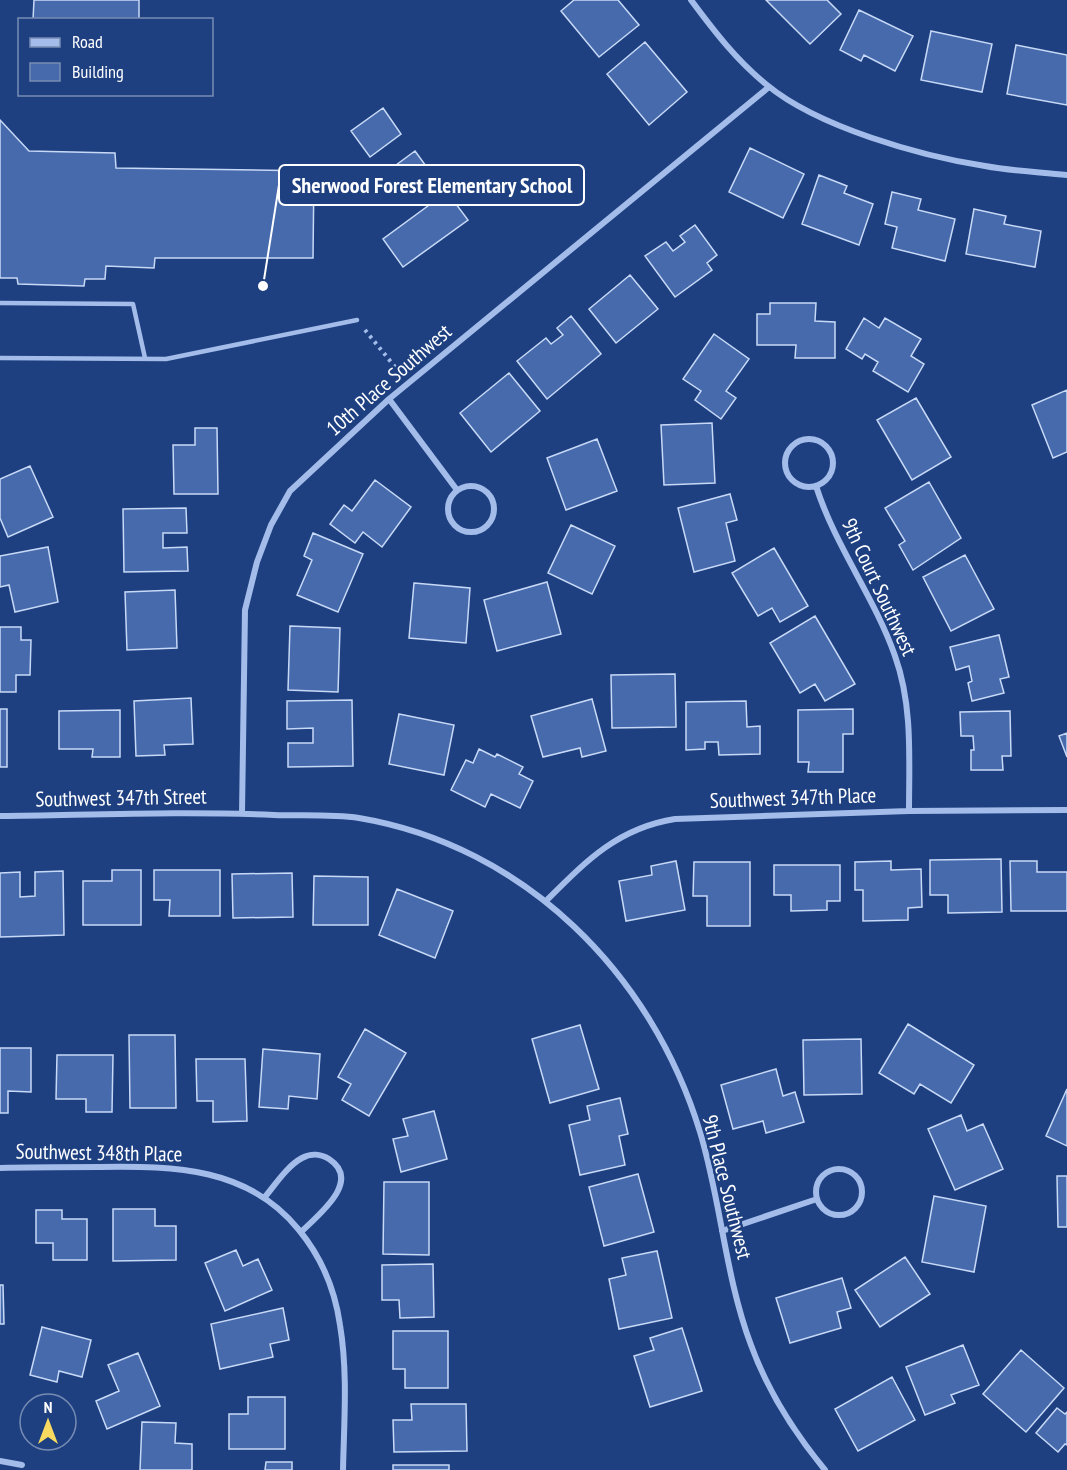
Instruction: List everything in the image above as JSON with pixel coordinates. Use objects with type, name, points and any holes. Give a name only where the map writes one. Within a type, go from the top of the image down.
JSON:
[{"type":"street","points":[[691,0],[745,66],[769,87],[836,124],[908,149],[985,166],[1067,175]]},
{"type":"street","name":"10th Place Southwest","points":[[242,813],[245,610],[257,562],[271,525],[290,491],[389,399],[769,87]]},
{"type":"street","points":[[389,399],[457,490]]},
{"type":"street","points":[[801,440],[816,440],[828,449],[832,456],[832,470],[823,482],[816,486],[800,486],[787,475],[785,458],[788,450],[801,440]]},
{"type":"street","points":[[472,486],[480,488],[492,498],[494,514],[485,527],[471,532],[464,531],[452,523],[448,509],[452,496],[457,490],[472,486]]},
{"type":"street","name":"9th Court Southwest","points":[[816,486],[890,643],[900,673],[907,705],[909,729],[909,811]]},
{"type":"street","name":"Southwest 347th Place","points":[[547,900],[587,860],[608,844],[653,822],[675,819],[909,811],[1067,810]]},
{"type":"street","name":"Southwest 347th Street","points":[[0,816],[242,813]]},
{"type":"street","name":"9th Place Southwest","points":[[242,813],[358,818],[410,830],[460,850],[503,871],[547,900],[579,929],[612,966],[661,1037],[681,1079],[714,1183],[733,1283],[750,1344],[773,1394],[797,1436],[825,1470]]},
{"type":"street","points":[[264,1198],[301,1158],[319,1155],[335,1164],[339,1172],[341,1181],[334,1198],[301,1232],[322,1265],[329,1282],[340,1325],[344,1364],[343,1470]]},
{"type":"street","name":"Southwest 348th Place","points":[[0,1168],[174,1168],[203,1173],[234,1182],[264,1198],[287,1215],[301,1232]]},
{"type":"street","points":[[832,1170],[846,1170],[858,1178],[861,1185],[861,1201],[850,1212],[835,1215],[827,1212],[817,1199],[817,1185],[825,1173],[832,1170]]},
{"type":"street","points":[[722,1231],[817,1199]]},
{"type":"street","points":[[0,1461],[22,1465]]},
{"type":"lane","points":[[0,303],[133,304],[145,358]]},
{"type":"lane","points":[[0,358],[166,359],[357,320]]},
{"type":"path","points":[[357,320],[408,383]]},
{"type":"building","points":[[34,0],[139,0],[139,18],[33,18]]},
{"type":"building","points":[[574,0],[618,0],[639,25],[599,57],[561,11]]},
{"type":"building","points":[[766,0],[827,0],[841,14],[810,44]]},
{"type":"building","points":[[859,10],[913,36],[895,71],[864,55],[861,61],[840,50]]},
{"type":"building","points":[[931,31],[992,44],[982,92],[921,80]]},
{"type":"building","points":[[645,42],[687,92],[649,125],[607,74]]},
{"type":"building","points":[[1016,45],[1067,55],[1067,105],[1007,94]]},
{"type":"building","points":[[383,108],[401,134],[370,157],[351,131]]},
{"type":"building","points":[[0,120],[29,151],[115,153],[116,168],[314,171],[313,258],[155,258],[154,268],[106,266],[105,279],[85,279],[84,286],[18,284],[17,278],[0,278]]},
{"type":"building","points":[[750,148],[804,174],[783,218],[729,192]]},
{"type":"building","points":[[415,151],[434,177],[404,200],[384,174]]},
{"type":"building","points":[[819,175],[847,186],[844,193],[873,204],[859,245],[802,224]]},
{"type":"building","points":[[447,192],[468,220],[403,267],[383,239]]},
{"type":"building","points":[[892,192],[921,199],[918,210],[955,219],[945,261],[892,248],[897,227],[885,224]]},
{"type":"building","points":[[974,209],[1006,216],[1004,224],[1041,231],[1035,267],[966,254]]},
{"type":"building","points":[[695,225],[717,255],[707,263],[712,270],[675,297],[645,256],[666,242],[673,251],[685,242],[680,236]]},
{"type":"building","points":[[630,275],[658,309],[616,343],[589,309]]},
{"type":"building","points":[[770,303],[816,303],[815,321],[835,322],[835,358],[795,358],[796,345],[757,345],[757,314],[770,314]]},
{"type":"building","points":[[571,316],[601,354],[547,399],[517,361],[546,338],[551,344],[563,335],[557,328]]},
{"type":"building","points":[[864,318],[879,328],[885,318],[921,339],[911,356],[924,364],[908,392],[873,371],[878,362],[865,354],[862,359],[846,349]]},
{"type":"building","points":[[714,334],[749,359],[726,391],[736,398],[721,419],[695,400],[701,391],[683,379]]},
{"type":"building","points":[[509,373],[540,411],[491,452],[460,413]]},
{"type":"building","points":[[1067,390],[1067,452],[1053,458],[1032,405]]},
{"type":"building","points":[[916,398],[951,457],[912,480],[877,420]]},
{"type":"building","points":[[712,423],[715,483],[664,485],[661,425]]},
{"type":"building","points":[[195,428],[217,428],[218,494],[174,494],[173,445],[195,445]]},
{"type":"building","points":[[597,439],[617,491],[566,510],[547,458]]},
{"type":"building","points":[[30,466],[53,517],[8,537],[0,518],[0,479]]},
{"type":"building","points":[[375,480],[411,507],[382,547],[363,532],[355,543],[330,524],[344,505],[352,511]]},
{"type":"building","points":[[929,482],[961,538],[913,570],[899,545],[905,541],[885,508]]},
{"type":"building","points":[[730,494],[737,520],[726,523],[735,561],[694,572],[678,508]]},
{"type":"building","points":[[186,508],[187,533],[163,533],[163,548],[187,547],[188,571],[124,572],[123,509]]},
{"type":"building","points":[[571,525],[615,546],[592,594],[548,573]]},
{"type":"building","points":[[313,533],[363,554],[338,612],[297,595],[312,560],[304,556]]},
{"type":"building","points":[[48,547],[58,602],[15,612],[9,585],[0,587],[0,556]]},
{"type":"building","points":[[774,548],[808,606],[780,622],[772,608],[758,616],[732,573]]},
{"type":"building","points":[[965,555],[994,609],[951,631],[923,577]]},
{"type":"building","points":[[547,582],[561,634],[497,651],[484,600]]},
{"type":"building","points":[[414,583],[470,588],[466,643],[409,638]]},
{"type":"building","points":[[175,590],[177,648],[127,650],[125,592]]},
{"type":"building","points":[[815,616],[855,684],[825,701],[815,684],[800,693],[770,643]]},
{"type":"building","points":[[290,626],[340,628],[338,692],[288,690]]},
{"type":"building","points":[[0,627],[21,627],[21,640],[31,640],[30,675],[16,675],[16,692],[0,692]]},
{"type":"building","points":[[999,635],[1009,677],[1000,679],[1004,693],[972,701],[968,683],[972,681],[969,666],[956,670],[950,647]]},
{"type":"building","points":[[675,674],[676,727],[612,728],[611,675]]},
{"type":"building","points":[[191,698],[193,744],[164,745],[165,755],[136,756],[134,701]]},
{"type":"building","points":[[592,699],[606,751],[582,757],[580,748],[543,757],[531,716]]},
{"type":"building","points":[[352,700],[353,766],[288,767],[288,743],[313,743],[313,728],[287,729],[287,701]]},
{"type":"building","points":[[746,701],[747,727],[760,726],[760,754],[719,755],[718,742],[705,742],[705,749],[686,750],[686,702]]},
{"type":"building","points":[[0,709],[7,709],[7,767],[0,767]]},
{"type":"building","points":[[853,709],[853,734],[843,734],[843,772],[808,772],[809,762],[798,762],[798,710]]},
{"type":"building","points":[[120,710],[120,757],[92,757],[93,749],[59,749],[59,711]]},
{"type":"building","points":[[1010,711],[1011,756],[1002,756],[1003,770],[971,770],[971,750],[974,750],[973,736],[961,736],[960,712]]},
{"type":"building","points":[[399,714],[454,725],[444,775],[389,764]]},
{"type":"building","points":[[1067,733],[1067,757],[1059,736]]},
{"type":"building","points":[[479,749],[495,757],[497,754],[523,767],[519,774],[533,781],[520,808],[491,794],[485,807],[451,790],[466,760],[473,763]]},
{"type":"building","points":[[1001,859],[1002,912],[948,913],[948,895],[930,895],[930,860]]},
{"type":"building","points":[[676,861],[685,910],[626,921],[619,881],[652,875],[651,866]]},
{"type":"building","points":[[891,861],[891,870],[921,869],[922,907],[908,908],[908,920],[863,921],[863,890],[855,890],[855,862]]},
{"type":"building","points":[[1010,861],[1037,861],[1037,872],[1067,872],[1067,911],[1011,911]]},
{"type":"building","points":[[694,862],[750,862],[750,926],[707,926],[707,896],[693,896]]},
{"type":"building","points":[[774,865],[840,865],[840,901],[827,901],[827,910],[791,911],[791,895],[774,895]]},
{"type":"building","points":[[112,870],[141,870],[141,925],[83,925],[83,881],[112,881]]},
{"type":"building","points":[[154,870],[220,870],[220,916],[169,916],[170,900],[154,900]]},
{"type":"building","points":[[63,871],[64,935],[0,937],[0,873],[20,872],[20,897],[35,896],[35,872]]},
{"type":"building","points":[[292,873],[293,917],[233,918],[232,874]]},
{"type":"building","points":[[314,876],[368,877],[368,925],[313,925]]},
{"type":"building","points":[[397,889],[453,911],[435,958],[379,935]]},
{"type":"building","points":[[908,1024],[974,1065],[951,1103],[920,1084],[914,1094],[879,1073]]},
{"type":"building","points":[[580,1025],[599,1089],[550,1103],[532,1039]]},
{"type":"building","points":[[365,1029],[406,1053],[369,1116],[342,1100],[351,1084],[338,1077]]},
{"type":"building","points":[[129,1035],[175,1035],[176,1108],[130,1108]]},
{"type":"building","points":[[861,1039],[862,1094],[804,1095],[803,1040]]},
{"type":"building","points":[[0,1048],[31,1048],[31,1092],[8,1091],[8,1113],[0,1113]]},
{"type":"building","points":[[263,1049],[320,1054],[317,1099],[289,1096],[288,1109],[259,1107]]},
{"type":"building","points":[[57,1055],[113,1055],[112,1112],[86,1112],[86,1099],[56,1099]]},
{"type":"building","points":[[196,1059],[245,1059],[247,1121],[213,1122],[213,1101],[197,1101]]},
{"type":"building","points":[[776,1069],[783,1096],[795,1092],[804,1122],[766,1133],[763,1121],[733,1129],[721,1085]]},
{"type":"building","points":[[1067,1089],[1067,1146],[1046,1136]]},
{"type":"building","points":[[620,1098],[628,1134],[619,1136],[625,1165],[580,1175],[569,1125],[590,1120],[587,1106]]},
{"type":"building","points":[[434,1111],[447,1159],[401,1172],[393,1139],[408,1136],[403,1119]]},
{"type":"building","points":[[961,1115],[967,1131],[983,1124],[1003,1169],[955,1190],[928,1129]]},
{"type":"building","points":[[638,1174],[654,1232],[604,1246],[589,1187]]},
{"type":"building","points":[[1057,1176],[1067,1176],[1067,1227],[1058,1227]]},
{"type":"building","points":[[384,1182],[429,1182],[429,1255],[383,1254]]},
{"type":"building","points":[[934,1196],[986,1206],[974,1272],[922,1262]]},
{"type":"building","points":[[113,1209],[155,1209],[155,1226],[176,1226],[176,1260],[113,1261]]},
{"type":"building","points":[[36,1210],[62,1210],[62,1219],[87,1219],[87,1260],[53,1260],[53,1243],[36,1243]]},
{"type":"building","points":[[236,1250],[243,1266],[258,1259],[272,1290],[225,1311],[205,1263]]},
{"type":"building","points":[[657,1251],[672,1318],[619,1329],[609,1279],[626,1275],[622,1258]]},
{"type":"building","points":[[905,1257],[930,1294],[880,1327],[855,1290]]},
{"type":"building","points":[[433,1264],[434,1317],[400,1318],[399,1300],[382,1300],[382,1265]]},
{"type":"building","points":[[842,1278],[851,1308],[837,1312],[841,1328],[790,1343],[776,1298]]},
{"type":"building","points":[[0,1285],[3,1285],[4,1324],[0,1324]]},
{"type":"building","points":[[283,1308],[289,1340],[270,1344],[273,1357],[220,1369],[211,1324]]},
{"type":"building","points":[[42,1327],[91,1340],[82,1377],[59,1371],[57,1382],[30,1375]]},
{"type":"building","points":[[682,1328],[702,1391],[650,1407],[634,1356],[654,1350],[650,1338]]},
{"type":"building","points":[[393,1331],[448,1331],[448,1388],[405,1388],[405,1369],[393,1369]]},
{"type":"building","points":[[963,1345],[979,1385],[951,1395],[955,1403],[925,1415],[906,1367]]},
{"type":"building","points":[[1021,1350],[1064,1388],[1026,1432],[983,1394]]},
{"type":"building","points":[[138,1353],[160,1406],[107,1429],[96,1401],[119,1391],[108,1365]]},
{"type":"building","points":[[892,1377],[915,1420],[858,1451],[835,1409]]},
{"type":"building","points":[[248,1397],[285,1397],[285,1449],[229,1449],[229,1414],[248,1414]]},
{"type":"building","points":[[411,1404],[466,1404],[467,1451],[394,1452],[393,1420],[412,1420]]},
{"type":"building","points":[[1057,1408],[1065,1414],[1067,1412],[1067,1445],[1065,1444],[1058,1452],[1036,1433]]},
{"type":"building","points":[[142,1422],[176,1423],[175,1443],[192,1444],[192,1470],[140,1470]]},
{"type":"building","points":[[266,1462],[292,1462],[292,1470],[265,1470]]},
{"type":"building","points":[[393,1465],[449,1465],[449,1470],[393,1470]]},
{"type":"place","name":"Sherwood Forest Elementary School","points":[[263,286]]}]
